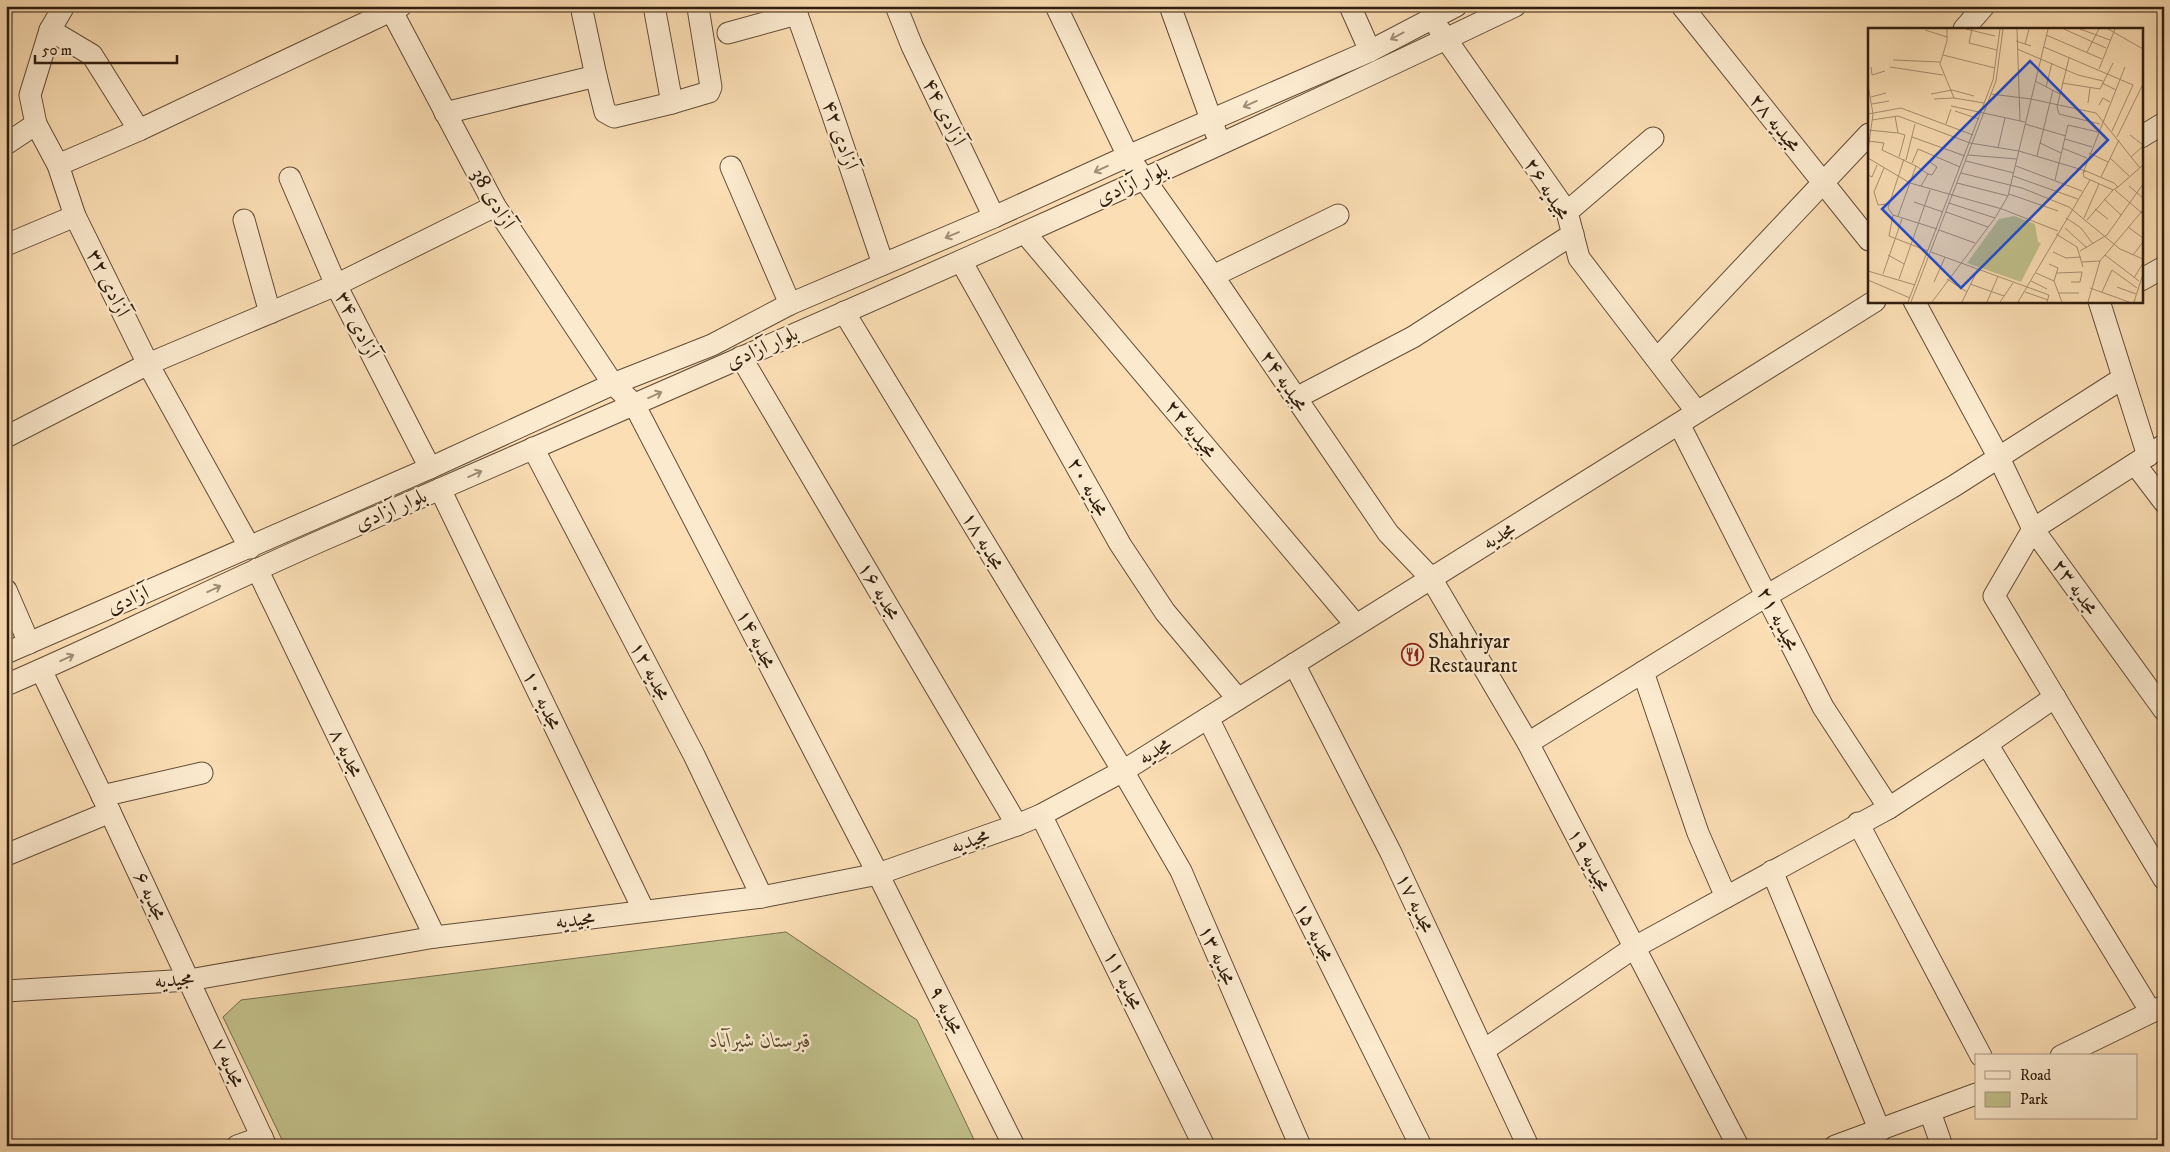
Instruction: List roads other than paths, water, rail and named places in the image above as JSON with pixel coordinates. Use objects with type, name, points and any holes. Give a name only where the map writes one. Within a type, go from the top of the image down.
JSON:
[{"type":"street","name":"آزادی ۳۲","points":[[64,6],[50,30],[30,94],[36,124],[58,165],[75,216],[148,364],[250,548]]},
{"type":"street","points":[[582,6],[596,76],[606,112],[614,117],[709,92],[710,87],[698,8]]},
{"type":"street","points":[[654,6],[672,103]]},
{"type":"street","name":"آزادی ۴۴","points":[[896,6],[912,46],[994,217]]},
{"type":"street","name":"مجیدیه ۲۴","points":[[1056,6],[1128,156],[1143,180],[1213,276],[1388,533],[1431,578]]},
{"type":"street","points":[[1170,6],[1210,121],[1221,144]]},
{"type":"street","points":[[1350,6],[1370,51]]},
{"type":"street","name":"بلوار آزادی","points":[[250,548],[613,384],[712,345],[790,304],[994,217],[1128,156],[1370,51],[1427,12],[1456,6]]},
{"type":"street","name":"بلوار آزادی","points":[[6,685],[257,569],[1143,180],[1515,6]]},
{"type":"street","name":"مجیدیه ۲۸","points":[[1682,6],[1868,239]]},
{"type":"street","points":[[1965,28],[1984,6]]},
{"type":"street","points":[[58,165],[139,130],[393,8]]},
{"type":"street","name":"آزادی 38","points":[[393,8],[445,113],[495,206],[613,384],[634,404]]},
{"type":"street","points":[[728,33],[796,10]]},
{"type":"street","name":"آزادی ۴۲","points":[[796,10],[883,264]]},
{"type":"street","name":"مجیدیه ۲۶","points":[[1427,12],[1567,212],[1579,258],[1698,412]]},
{"type":"street","points":[[50,30],[92,55],[139,130]]},
{"type":"street","points":[[445,113],[596,76]]},
{"type":"street","points":[[2142,136],[2164,123]]},
{"type":"street","points":[[6,144],[36,124]]},
{"type":"street","points":[[1657,359],[1824,184],[1868,135]]},
{"type":"street","points":[[1567,212],[1653,138]]},
{"type":"street","points":[[731,167],[790,304]]},
{"type":"street","name":"آزادی ۳۴","points":[[290,178],[336,285],[430,468]]},
{"type":"street","points":[[6,438],[148,364],[336,285],[495,206]]},
{"type":"street","points":[[1213,276],[1338,214]]},
{"type":"street","points":[[6,245],[75,216]]},
{"type":"street","points":[[244,220],[270,314]]},
{"type":"street","name":"مجیدیه ۲۲","points":[[1025,233],[1356,625]]},
{"type":"street","points":[[1296,398],[1413,337],[1572,234]]},
{"type":"street","name":"مجدیه ۲۰","points":[[961,261],[1120,544],[1165,612],[1238,699]]},
{"type":"street","points":[[2142,279],[2164,267]]},
{"type":"street","name":"مجدیه","points":[[1123,771],[1873,302]]},
{"type":"street","name":"مجدیه ۲۳","points":[[1915,302],[1999,458],[2033,529],[2164,710]]},
{"type":"street","points":[[2101,302],[2123,378],[2164,502]]},
{"type":"street","name":"مجدیه ۱۸","points":[[844,312],[1123,771]]},
{"type":"street","points":[[764,318],[776,342]]},
{"type":"street","name":"مجدیه ۱۶","points":[[741,357],[1017,825]]},
{"type":"street","points":[[1528,743],[1766,596],[1999,458],[2123,378]]},
{"type":"street","name":"مجدیه ۱۴","points":[[634,404],[878,874]]},
{"type":"street","name":"مجیدیه ۲۱","points":[[1679,424],[1823,707],[1889,808]]},
{"type":"street","name":"مجدیه ۱۲","points":[[533,448],[694,755],[762,897]]},
{"type":"street","points":[[2149,455],[2033,529],[1994,596],[2164,879]]},
{"type":"street","name":"مجدیه ۱۰","points":[[440,489],[644,911]]},
{"type":"street","points":[[326,514],[336,534]]},
{"type":"street","name":"آزادی","points":[[6,653],[250,548]]},
{"type":"street","name":"مجدیه ۸","points":[[257,569],[435,937]]},
{"type":"street","name":"مجیدیه ۱۹","points":[[1431,578],[1528,743],[1738,1146]]},
{"type":"street","points":[[6,590],[29,643]]},
{"type":"street","name":"مجدیه ۱۷","points":[[1294,664],[1391,853],[1528,1146]]},
{"type":"street","name":"مجدیه ۶","points":[[41,670],[189,980]]},
{"type":"street","points":[[1643,672],[1698,833],[1726,897]]},
{"type":"street","points":[[1484,1050],[1635,947],[1889,808],[2055,697]]},
{"type":"street","name":"مجدیه ۱۵","points":[[1208,718],[1421,1146]]},
{"type":"street","points":[[1987,744],[2157,1009],[2065,1054]]},
{"type":"street","name":"مجیدیه","points":[[6,991],[189,980],[435,937],[762,897],[878,874],[1041,815],[1123,771]]},
{"type":"street","name":"مجدیه ۱۳","points":[[1123,771],[1180,871],[1300,1146]]},
{"type":"street","points":[[6,855],[106,804],[202,772]]},
{"type":"street","name":"مجدیه ۱۱","points":[[1041,815],[1204,1146]]},
{"type":"street","points":[[1858,824],[1980,1054]]},
{"type":"street","points":[[1772,871],[1871,1137]]},
{"type":"street","name":"مجدیه ۹","points":[[878,874],[1014,1146]]},
{"type":"street","name":"مجدیه ۷","points":[[189,980],[264,1141]]},
{"type":"street","points":[[1835,1146],[1871,1137],[1975,1094]]},
{"type":"street","points":[[1930,1112],[1942,1146]]},
{"type":"street","points":[[237,1146],[264,1141]]},
{"type":"place","name":"Shahriyar Restaurant","points":[[1412,654]]},
{"type":"park label","name":"قبرستان شیرآباد","points":[[760,1041]]}]
